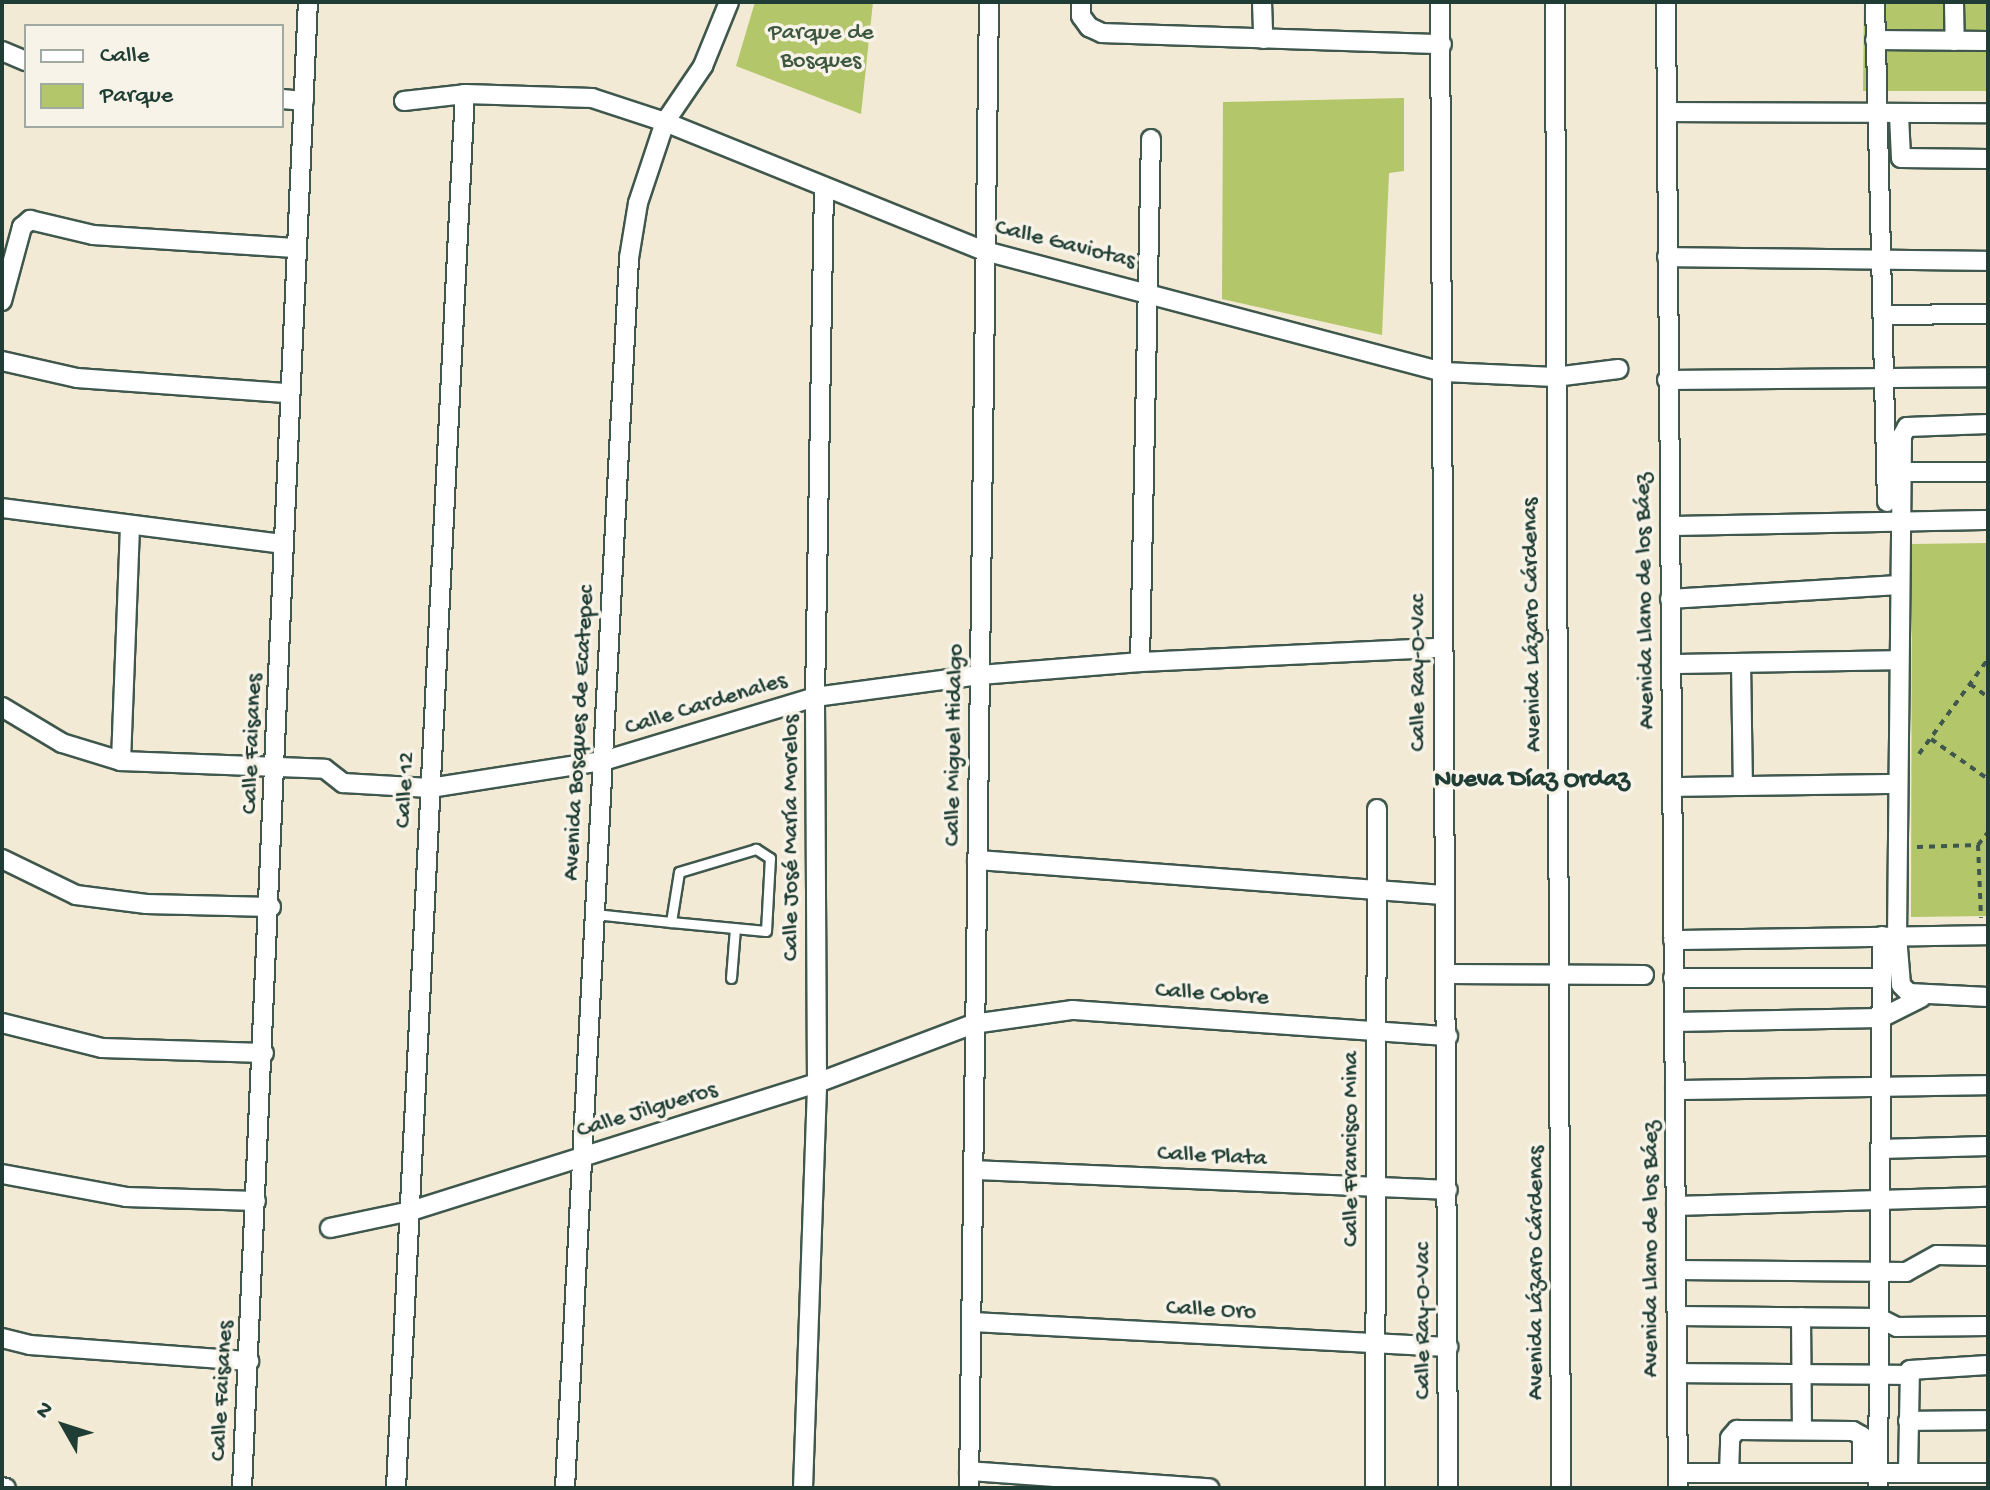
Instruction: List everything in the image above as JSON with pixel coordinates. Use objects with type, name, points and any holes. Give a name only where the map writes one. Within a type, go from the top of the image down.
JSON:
[{"type":"street","name":"Calle Faisanes","points":[[242,1488],[271,907],[288,393],[308,2]]},
{"type":"street","name":"Avenida Bosques de Ecatepec","points":[[565,1488],[629,258],[638,203],[665,122],[703,66],[729,2]]},
{"type":"street","name":"Calle Miguel Hidalgo","points":[[969,1479],[989,2]]},
{"type":"street","points":[[1081,2],[1081,16],[1089,27],[1102,33],[1442,44]]},
{"type":"street","points":[[1262,2],[1263,39]]},
{"type":"street","name":"Calle Ray-O-Vac","points":[[1440,2],[1444,895],[1448,974],[1448,1488]]},
{"type":"street","name":"Avenida Lázaro Cárdenas","points":[[1555,2],[1561,1488]]},
{"type":"street","name":"Avenida Llano de los Báez","points":[[1666,2],[1678,1481]]},
{"type":"street","points":[[1875,2],[1875,40],[1901,158],[1988,159]]},
{"type":"street","points":[[1954,2],[1955,41]]},
{"type":"street","points":[[1875,40],[1988,41]]},
{"type":"street","points":[[2,51],[24,60]]},
{"type":"street","name":"Calle Gaviotas","points":[[404,101],[465,94],[592,98],[665,122],[985,251],[1147,290],[1444,372],[1555,377],[1618,369]]},
{"type":"street","name":"Calle 12","points":[[396,1488],[465,94]]},
{"type":"street","points":[[284,99],[304,101]]},
{"type":"street","points":[[1667,112],[1988,113]]},
{"type":"street","points":[[1872,1478],[1870,1436],[1878,1375],[1881,978],[1890,936],[1897,847],[1898,585],[1892,522],[1883,260],[1890,115]]},
{"type":"street","points":[[1140,662],[1151,139]]},
{"type":"street","name":"Calle José María Morelos","points":[[803,1488],[817,1083],[815,697],[824,188]]},
{"type":"street","points":[[2,301],[22,227],[30,220],[93,235],[295,248]]},
{"type":"street","points":[[1667,257],[1988,261]]},
{"type":"street","points":[[1885,315],[1988,314]]},
{"type":"street","points":[[2,361],[77,378],[288,393]]},
{"type":"street","points":[[1667,380],[1988,377]]},
{"type":"street","points":[[1892,522],[1907,427],[1988,424]]},
{"type":"street","points":[[1900,472],[1988,472]]},
{"type":"street","points":[[2,508],[283,544]]},
{"type":"street","points":[[1670,526],[1988,520]]},
{"type":"street","points":[[121,761],[130,526]]},
{"type":"street","points":[[1670,599],[1898,585]]},
{"type":"street","name":"Calle Cardenales","points":[[2,707],[62,743],[121,761],[325,769],[343,783],[430,788],[603,761],[815,697],[980,675],[1140,662],[1442,648]]},
{"type":"street","points":[[1671,664],[1898,660]]},
{"type":"street","points":[[1741,663],[1743,786]]},
{"type":"street","points":[[1672,787],[1897,784]]},
{"type":"street","name":"Calle Francisco Mina","points":[[1375,1488],[1377,809]]},
{"type":"street","points":[[2,859],[76,895],[146,904],[271,907]]},
{"type":"street","points":[[977,860],[1377,887],[1444,895]]},
{"type":"street","points":[[1673,940],[1985,935]]},
{"type":"street","points":[[1890,936],[1901,985],[1921,998]]},
{"type":"street","points":[[1448,974],[1644,975]]},
{"type":"street","points":[[1673,978],[1881,978]]},
{"type":"street","points":[[1674,1022],[1881,1018],[1921,998],[1988,997]]},
{"type":"street","name":"Calle Cobre","points":[[973,1024],[1073,1010],[1448,1036]]},
{"type":"street","points":[[2,1023],[102,1048],[264,1053]]},
{"type":"street","name":"Calle Jilgueros","points":[[330,1228],[411,1211],[817,1083],[973,1024]]},
{"type":"street","points":[[1675,1090],[1988,1085]]},
{"type":"street","points":[[1880,1149],[1988,1146]]},
{"type":"street","name":"Calle Plata","points":[[974,1170],[1448,1190]]},
{"type":"street","points":[[2,1174],[126,1197],[256,1201]]},
{"type":"street","points":[[1676,1206],[1988,1197]]},
{"type":"street","points":[[1676,1270],[1906,1272],[1937,1255],[1988,1256]]},
{"type":"street","points":[[1677,1316],[1879,1318],[1897,1327],[1988,1326]]},
{"type":"street","points":[[1801,1317],[1802,1430]]},
{"type":"street","name":"Calle Oro","points":[[972,1322],[1448,1347]]},
{"type":"street","points":[[2,1338],[30,1345],[249,1361]]},
{"type":"street","points":[[1677,1373],[1908,1375],[1916,1368],[1988,1365]]},
{"type":"street","points":[[1908,1375],[1908,1473]]},
{"type":"street","points":[[1729,1473],[1732,1432],[1853,1431],[1870,1436],[1988,1420]]},
{"type":"street","points":[[1678,1481],[1729,1473],[1872,1478],[1908,1473],[1988,1473]]},
{"type":"street","points":[[969,1479],[1209,1488]]},
{"type":"lane","points":[[595,914],[671,922],[766,931],[770,858],[764,852],[679,872],[671,922]]},
{"type":"lane","points":[[731,978],[735,928]]},
{"type":"path","points":[[1897,784],[1988,659]]},
{"type":"path","points":[[1970,684],[1988,697]]},
{"type":"path","points":[[1931,739],[1988,779]]},
{"type":"path","points":[[1985,935],[1978,845],[1988,832]]},
{"type":"path","points":[[1897,847],[1978,845]]},
{"type":"green space","name":"Parque de Bosques","points":[[755,2],[873,2],[861,114],[736,66]]},
{"type":"green space","points":[[1864,2],[1988,2],[1988,91],[1863,91]]},
{"type":"green space","points":[[1404,98],[1404,171],[1389,173],[1382,335],[1222,299],[1223,102]]},
{"type":"green space","points":[[1988,543],[1988,916],[1911,917],[1912,544]]},
{"type":"district","name":"Nueva Díaz Ordaz","points":[[1532,781]]}]
